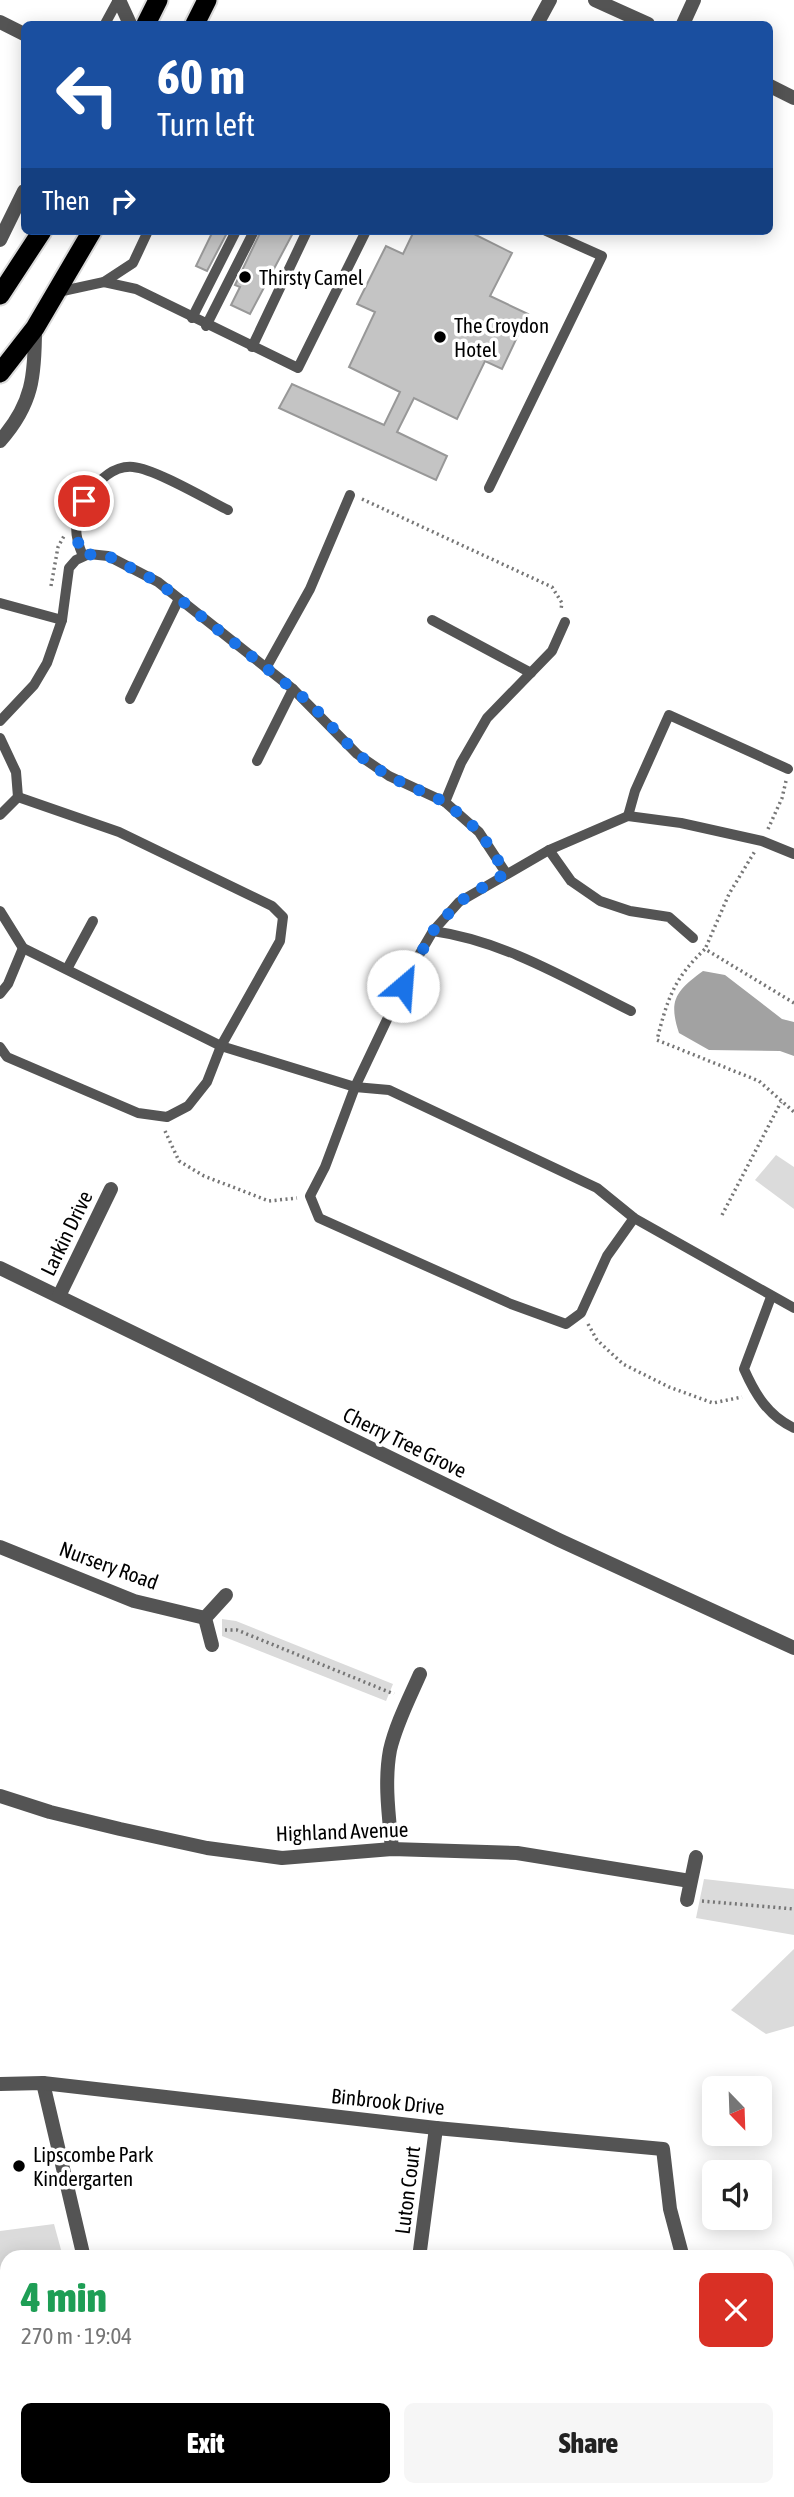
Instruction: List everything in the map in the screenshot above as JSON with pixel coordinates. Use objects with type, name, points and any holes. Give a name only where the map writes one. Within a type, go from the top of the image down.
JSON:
[{"type":"highway","points":[[148,21],[158,0]]},
{"type":"highway","points":[[196,21],[207,0]]},
{"type":"highway","points":[[0,295],[39,235]]},
{"type":"highway","points":[[0,373],[35,328],[90,235]]},
{"type":"street","points":[[119,0],[129,21]]},
{"type":"street","points":[[539,21],[550,0]]},
{"type":"street","points":[[595,0],[641,21]]},
{"type":"street","points":[[684,21],[694,0]]},
{"type":"street","points":[[0,22],[21,32]]},
{"type":"street","points":[[773,88],[794,98]]},
{"type":"street","points":[[0,240],[21,197]]},
{"type":"street","points":[[0,440],[19,421],[35,376],[35,328]]},
{"type":"street","name":"Larkin Drive","points":[[59,1296],[111,1189]]},
{"type":"street","name":"Cherry Tree Grove","points":[[0,1268],[559,1541],[794,1648]]},
{"type":"street","name":"Nursery Road","points":[[0,1547],[134,1601],[205,1618]]},
{"type":"street","points":[[211,1639],[205,1618],[226,1595]]},
{"type":"street","points":[[391,1849],[388,1795],[390,1751],[408,1700],[421,1674]]},
{"type":"street","name":"Highland Avenue","points":[[0,1796],[50,1812],[207,1848],[282,1857],[391,1849],[517,1853],[690,1881]]},
{"type":"street","points":[[687,1900],[696,1857]]},
{"type":"street","points":[[43,2083],[82,2250]]},
{"type":"street","name":"Binbrook Drive","points":[[0,2084],[43,2083],[436,2127],[663,2149],[670,2209],[681,2250]]},
{"type":"street","name":"Luton Court","points":[[420,2250],[436,2127]]},
{"type":"lane","points":[[107,21],[119,0]]},
{"type":"lane","points":[[58,292],[104,282],[133,263],[146,235]]},
{"type":"lane","points":[[192,318],[234,235]]},
{"type":"lane","points":[[206,326],[252,235]]},
{"type":"lane","points":[[252,347],[305,235]]},
{"type":"lane","points":[[104,282],[136,289],[206,326],[298,368],[364,235]]},
{"type":"lane","points":[[489,488],[602,256],[555,235]]},
{"type":"lane","points":[[83,556],[75,538],[78,514],[102,478],[118,470],[133,467],[150,472],[228,510]]},
{"type":"lane","points":[[266,668],[310,589],[351,495]]},
{"type":"lane","points":[[0,721],[34,685],[47,663],[62,620],[66,574],[83,556],[97,553],[108,556],[158,582],[293,689],[309,702],[357,754],[388,776],[445,802],[480,832],[506,873]]},
{"type":"lane","points":[[130,699],[179,599]]},
{"type":"lane","points":[[0,603],[62,620]]},
{"type":"lane","points":[[432,620],[531,673]]},
{"type":"lane","points":[[445,802],[461,763],[487,718],[552,651],[565,622]]},
{"type":"lane","points":[[257,761],[293,689]]},
{"type":"lane","points":[[628,816],[635,791],[669,715],[788,769]]},
{"type":"lane","points":[[0,738],[16,772],[18,797],[0,815]]},
{"type":"lane","points":[[0,1047],[7,1057],[138,1113],[167,1116],[188,1105],[207,1082],[221,1046],[280,942],[283,917],[272,906],[120,832],[18,797]]},
{"type":"lane","points":[[634,1218],[607,1256],[581,1313],[566,1324],[511,1304],[319,1218],[310,1196],[325,1167],[355,1087],[412,967],[433,931],[459,902],[549,850],[628,816],[681,823],[762,841],[794,854]]},
{"type":"lane","points":[[549,850],[571,881],[600,901],[630,911],[668,917],[694,938]]},
{"type":"lane","points":[[0,911],[23,948],[221,1046],[355,1087],[389,1090],[597,1188],[634,1218],[794,1308]]},
{"type":"lane","points":[[67,969],[93,921]]},
{"type":"lane","points":[[433,931],[469,936],[631,1010]]},
{"type":"lane","points":[[0,994],[8,984],[23,948]]},
{"type":"lane","points":[[771,1297],[744,1369],[754,1394],[780,1422],[794,1428]]},
{"type":"path","points":[[351,495],[552,587],[562,603],[559,616],[565,622]]},
{"type":"path","points":[[788,769],[782,799],[762,841],[729,894],[705,949],[682,971],[665,1010],[657,1040],[759,1081],[794,1112]]},
{"type":"path","points":[[694,938],[705,949],[794,1003]]},
{"type":"path","points":[[722,1215],[781,1101]]},
{"type":"path","points":[[160,1116],[179,1161],[204,1176],[269,1200],[310,1196]]},
{"type":"path","points":[[581,1313],[597,1340],[623,1364],[669,1387],[713,1403],[754,1394]]},
{"type":"path","points":[[211,1639],[237,1630],[408,1700]]},
{"type":"path","points":[[687,1900],[794,1909]]},
{"type":"shaded area","points":[[703,971],[725,975],[782,1019],[794,1022],[794,1056],[780,1051],[709,1050],[679,1033],[674,1012],[677,997],[686,984]]},
{"type":"shaded area","points":[[776,1155],[794,1167],[794,1209],[755,1180]]},
{"type":"shaded area","points":[[222,1619],[236,1621],[393,1684],[386,1701],[222,1636]]},
{"type":"shaded area","points":[[704,1879],[794,1889],[794,1935],[696,1918]]},
{"type":"shaded area","points":[[794,1949],[794,2026],[766,2034],[731,2010]]},
{"type":"shaded area","points":[[54,2224],[61,2250],[0,2250],[0,2231]]},
{"type":"building","points":[[211,235],[226,235],[207,271],[196,266]]},
{"type":"building","points":[[259,235],[292,235],[250,314],[231,305],[240,287],[235,285]]},
{"type":"building","name":"The Croydon Hotel","points":[[412,235],[476,235],[512,253],[490,296],[528,314],[502,369],[485,361],[457,419],[414,398],[397,432],[447,456],[436,480],[279,408],[292,384],[384,425],[400,392],[349,367],[375,312],[357,304],[386,246],[403,254]]},
{"type":"place","name":"Thirsty Camel","points":[[245,277]]},
{"type":"place","name":"The Croydon Hotel","points":[[440,337]]},
{"type":"place","name":"Lipscombe Park Kindergarten","points":[[19,2166]]},
{"type":"route","points":[[84,501],[75,525],[75,538],[83,556],[97,553],[108,556],[158,582],[309,702],[357,754],[388,776],[445,802],[480,832],[496,854],[506,873],[459,902],[433,931],[403,986]]}]
